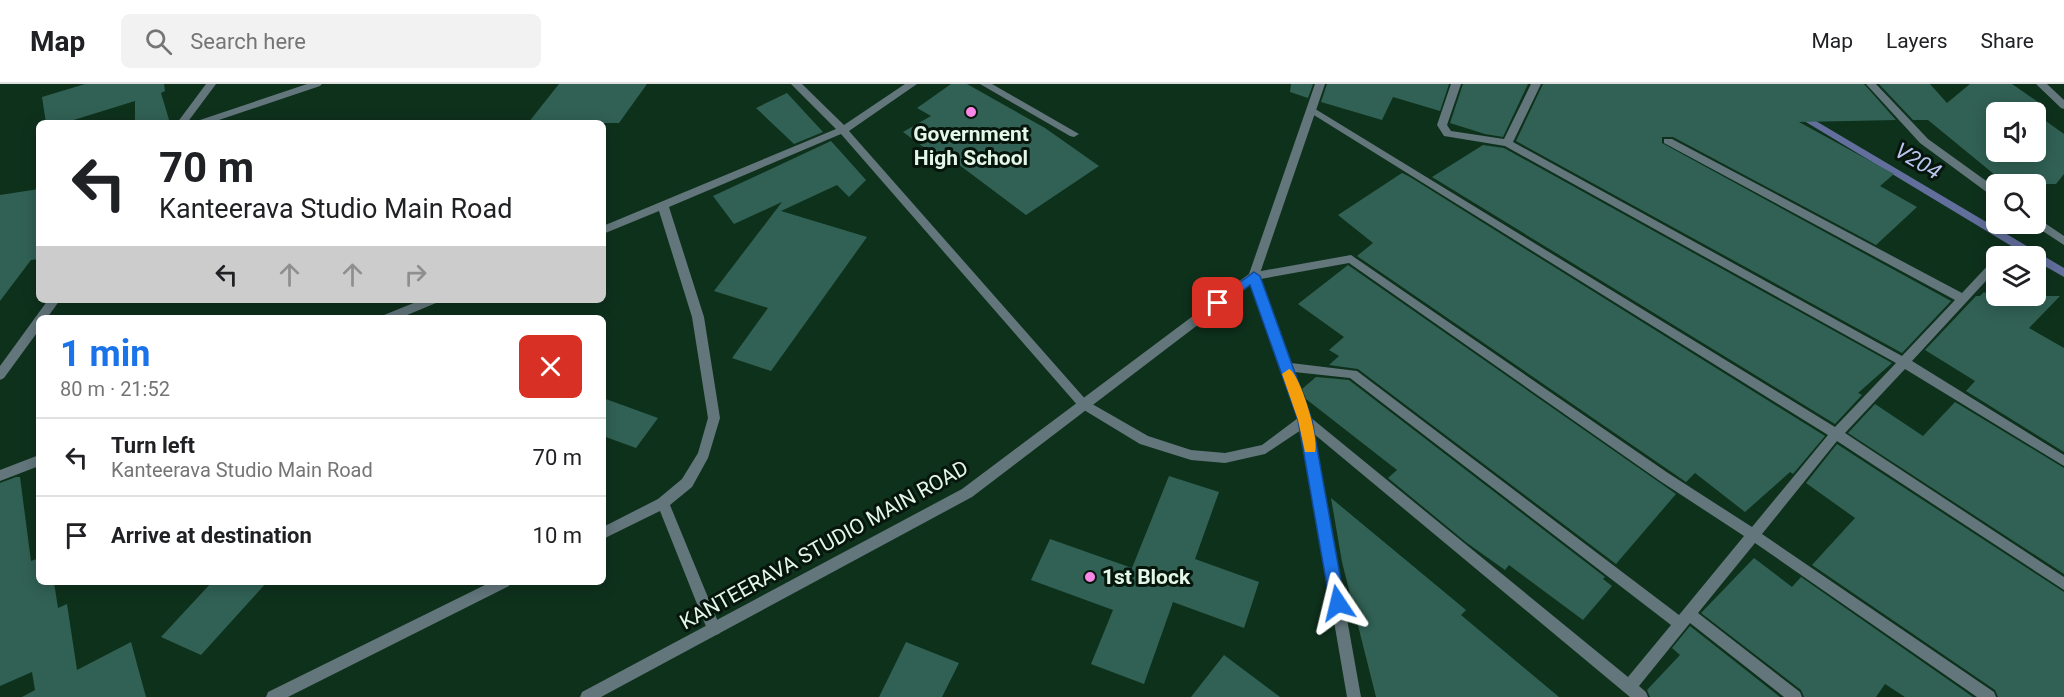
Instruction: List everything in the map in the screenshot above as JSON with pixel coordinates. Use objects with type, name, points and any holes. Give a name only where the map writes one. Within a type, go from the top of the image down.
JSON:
[{"type":"street","points":[[185,120],[212,84]]},
{"type":"street","points":[[209,120],[317,84]]},
{"type":"street","points":[[796,84],[843,130],[1083,404],[1144,440],[1191,455],[1225,459],[1265,449],[1305,420]]},
{"type":"street","points":[[606,229],[843,130],[912,84]]},
{"type":"street","points":[[985,84],[1074,134]]},
{"type":"street","points":[[1320,84],[1254,276],[1305,420],[1354,697]]},
{"type":"street","points":[[1456,84],[1442,125],[1448,134],[1507,142],[1902,361],[2064,461]]},
{"type":"street","points":[[1507,142],[1536,84]]},
{"type":"street","points":[[1871,84],[1924,141],[1986,186]]},
{"type":"street","points":[[2041,84],[2062,103]]},
{"type":"street","points":[[1312,110],[1836,434],[2064,584]]},
{"type":"street","points":[[1668,141],[1963,299]]},
{"type":"street","points":[[606,532],[663,503],[687,483],[704,454],[714,418],[698,317],[663,206]]},
{"type":"street","points":[[2046,228],[2064,241]]},
{"type":"street","points":[[1254,276],[1351,259],[1664,477],[1753,535],[1989,697]]},
{"type":"street","points":[[1629,687],[1836,434],[1902,361],[1986,275]]},
{"type":"street","name":"KANTEERAVA STUDIO MAIN ROAD","points":[[587,697],[967,493],[1254,276]]},
{"type":"street","points":[[395,315],[425,303]]},
{"type":"street","points":[[0,375],[36,326]]},
{"type":"street","points":[[1286,367],[1353,375],[1684,619],[1795,697]]},
{"type":"street","points":[[1305,420],[1641,697]]},
{"type":"street","points":[[0,476],[36,461]]},
{"type":"street","points":[[663,503],[714,629]]},
{"type":"street","points":[[273,697],[498,585]]},
{"type":"building","points":[[85,84],[164,84],[165,91],[161,93],[169,120],[135,120],[135,101],[74,120],[46,120],[42,97]]},
{"type":"building","points":[[559,84],[647,84],[619,123],[606,123],[606,120],[530,120]]},
{"type":"building","points":[[951,84],[967,84],[1045,128],[1099,166],[1026,215],[954,161],[948,165],[903,132],[931,116],[917,108]]},
{"type":"building","points":[[1291,84],[1313,84],[1308,98],[1290,92]]},
{"type":"building","points":[[1327,84],[1449,84],[1440,111],[1393,97],[1382,120],[1321,102]]},
{"type":"building","points":[[1463,84],[1528,84],[1503,137],[1450,123]]},
{"type":"building","points":[[1543,84],[1864,84],[1896,120],[1799,122],[1894,174],[1880,186],[1917,207],[1876,245],[1673,137],[1662,137],[1662,143],[1951,301],[1902,353],[1516,141]]},
{"type":"building","points":[[1879,84],[1930,84],[1947,103],[1970,84],[2012,84],[2038,102],[1986,102],[1986,162],[2046,162],[2046,121],[2064,134],[2064,174],[2056,184],[2046,184],[2046,174],[1994,174],[1928,120],[1913,120]]},
{"type":"building","points":[[787,93],[823,132],[794,144],[756,108]]},
{"type":"building","points":[[831,141],[866,180],[849,197],[837,185],[781,211],[867,237],[771,371],[732,358],[768,308],[714,291],[782,202],[734,224],[713,196]]},
{"type":"building","points":[[1483,145],[1504,148],[1892,363],[1858,393],[1862,395],[1835,424],[1432,177]]},
{"type":"building","points":[[1402,173],[1825,436],[1793,474],[1790,472],[1745,512],[1695,473],[1686,482],[1357,256],[1373,243],[1338,215]]},
{"type":"building","points":[[36,189],[36,259],[31,260],[0,301],[0,195]]},
{"type":"building","points":[[1348,265],[1676,494],[1616,564],[1358,369],[1329,365],[1339,356],[1329,350],[1344,337],[1298,304]]},
{"type":"building","points":[[1984,292],[1986,293],[1986,306],[2046,306],[2046,296],[2060,296],[2029,328],[2064,348],[2064,452],[1966,391],[1975,381],[1925,350],[1976,296]]},
{"type":"building","points":[[1316,377],[1349,380],[1605,577],[1603,579],[1612,586],[1583,620],[1509,565],[1505,570],[1467,543],[1388,478],[1397,470],[1306,399],[1302,389]]},
{"type":"building","points":[[606,399],[658,418],[636,448],[606,437]]},
{"type":"building","points":[[1955,402],[2064,468],[2064,574],[1848,433],[1875,404],[1923,436]]},
{"type":"building","points":[[1837,444],[2064,592],[2064,697],[1998,697],[1995,690],[1812,565],[1855,518],[1806,483]]},
{"type":"building","name":"1st Block","points":[[1169,476],[1219,492],[1195,559],[1259,582],[1244,628],[1173,602],[1144,684],[1091,664],[1113,610],[1031,580],[1050,539],[1132,568]]},
{"type":"building","points":[[20,477],[31,561],[36,559],[36,585],[54,585],[58,608],[67,604],[77,670],[131,642],[146,697],[22,697],[35,690],[32,672],[0,686],[0,483]]},
{"type":"building","points":[[1331,498],[1466,610],[1461,615],[1559,697],[1376,697],[1342,562]]},
{"type":"building","points":[[1754,558],[1792,587],[1801,577],[1973,697],[1905,697],[1885,684],[1876,697],[1804,697],[1801,690],[1701,613]]},
{"type":"building","points":[[209,585],[264,585],[201,655],[161,637]]},
{"type":"building","points":[[1690,626],[1780,697],[1650,697],[1647,690],[1680,655],[1672,648]]},
{"type":"building","points":[[906,642],[959,663],[942,697],[879,697]]},
{"type":"building","points":[[1224,655],[1280,697],[1191,697]]},
{"type":"waterway","name":"V204","points":[[1799,114],[2064,273]]},
{"type":"slow traffic","points":[[1289,374],[1305,420],[1310,448]]},
{"type":"place","name":"Government High School","points":[[971,112]]},
{"type":"place","name":"1st Block","points":[[1090,577]]},
{"type":"route","points":[[1218,303],[1254,276],[1305,420],[1338,603]]}]
